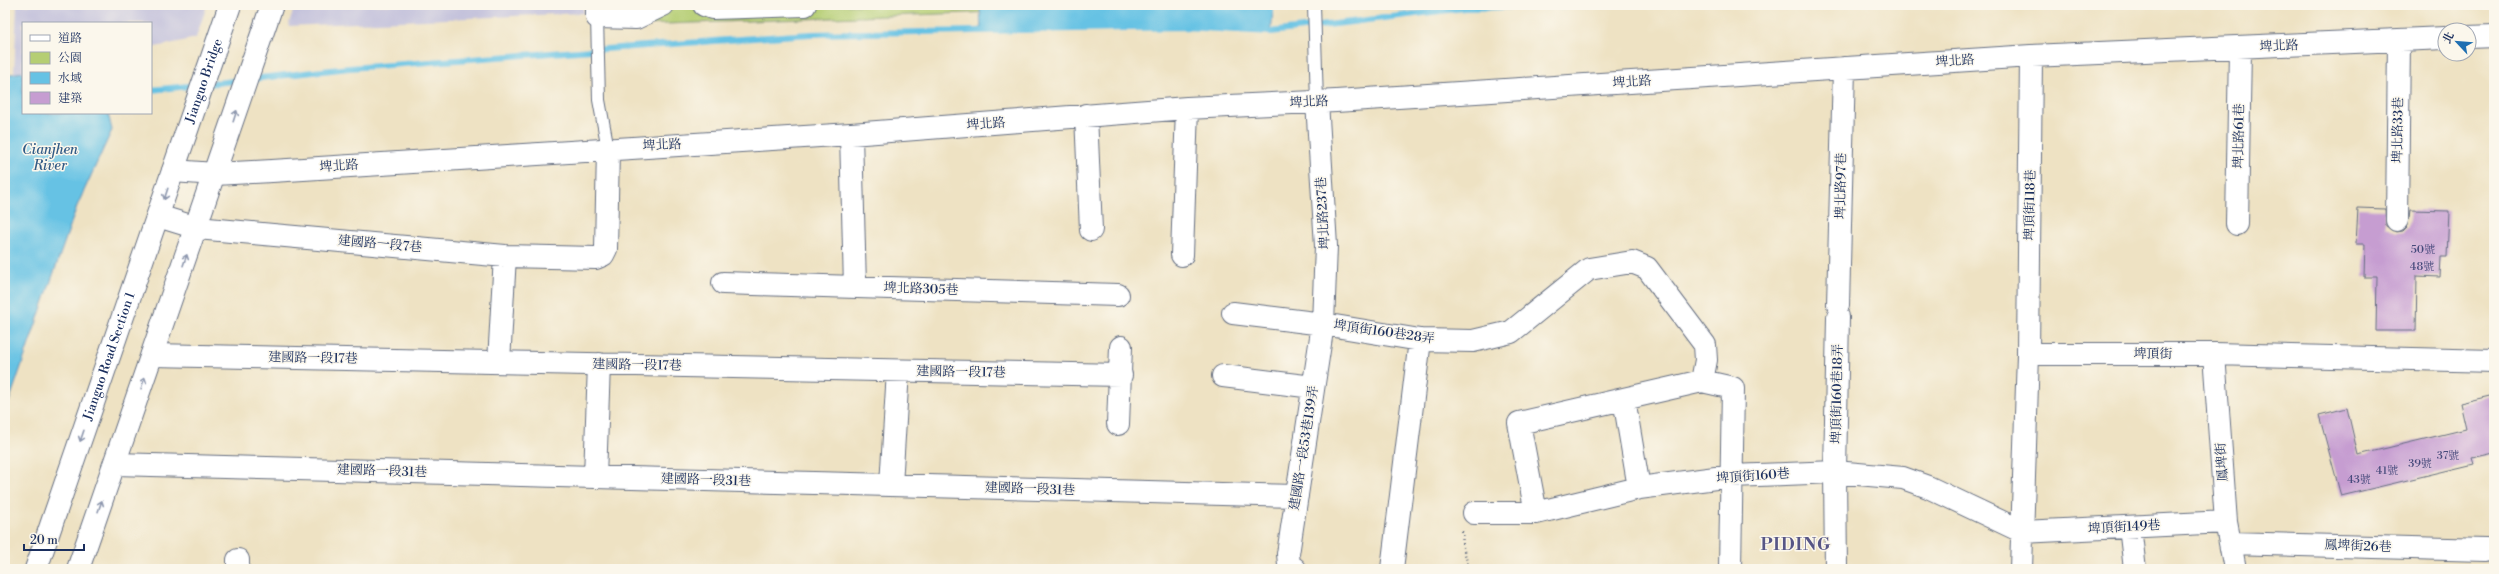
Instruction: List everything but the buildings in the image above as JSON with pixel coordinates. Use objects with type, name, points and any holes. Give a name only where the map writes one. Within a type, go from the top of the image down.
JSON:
[{"type":"street","points":[[78,569],[197,228],[272,5]]},
{"type":"street","points":[[597,11],[636,18],[663,5]]},
{"type":"street","points":[[704,5],[712,8],[805,5]]},
{"type":"street","name":"Jianguo Bridge","points":[[183,144],[228,12]]},
{"type":"street","points":[[2477,37],[2494,36]]},
{"type":"street","name":"埤北路","points":[[173,171],[215,174],[851,134],[1187,108],[1317,102],[2032,56],[2437,38]]},
{"type":"street","name":"埤北路33巷","points":[[2396,220],[2399,40]]},
{"type":"street","name":"埤北路61巷","points":[[2238,224],[2240,48]]},
{"type":"street","name":"埤頂街118巷","points":[[2028,354],[2032,56]]},
{"type":"street","name":"埤北路97巷","points":[[1838,310],[1844,68]]},
{"type":"street","name":"埤北路237巷","points":[[1317,102],[1326,246],[1323,324]]},
{"type":"street","points":[[1182,255],[1187,108]]},
{"type":"street","points":[[1086,115],[1091,230]]},
{"type":"street","points":[[851,134],[855,287]]},
{"type":"street","name":"Jianguo Road Section 1","points":[[36,569],[183,144]]},
{"type":"street","name":"建國路一段7巷","points":[[158,216],[197,228],[505,256],[596,258],[603,255],[606,249],[608,149]]},
{"type":"street","points":[[499,362],[505,256]]},
{"type":"street","name":"埤頂街160巷28弄","points":[[1233,313],[1323,324],[1420,340],[1473,341],[1511,332],[1589,269],[1632,262],[1647,268],[1705,344],[1706,360],[1702,381]]},
{"type":"street","name":"埤北路305巷","points":[[723,283],[1118,295]]},
{"type":"street","name":"埤頂街160巷18弄","points":[[1836,569],[1835,472],[1838,310]]},
{"type":"street","name":"建國路一段53巷139弄","points":[[1295,569],[1289,564],[1288,554],[1323,324]]},
{"type":"street","points":[[1392,569],[1420,340]]},
{"type":"street","points":[[1118,424],[1121,347]]},
{"type":"street","name":"建國路一段17巷","points":[[152,354],[1121,375]]},
{"type":"street","points":[[2021,569],[2028,354]]},
{"type":"street","name":"埤頂街","points":[[2028,354],[2214,354],[2494,361]]},
{"type":"street","name":"鳳埤街","points":[[2214,354],[2228,533],[2235,569]]},
{"type":"street","points":[[595,477],[599,364]]},
{"type":"street","points":[[891,485],[898,371]]},
{"type":"street","points":[[1223,376],[1314,387]]},
{"type":"street","points":[[1536,513],[1519,423],[1702,381],[1733,388],[1730,569]]},
{"type":"street","points":[[1624,399],[1639,488]]},
{"type":"street","name":"建國路一段31巷","points":[[115,464],[1297,496]]},
{"type":"street","name":"埤頂街160巷","points":[[1474,513],[1536,513],[1639,488],[1731,476],[1835,472],[1903,478],[1928,487],[2023,532]]},
{"type":"street","points":[[2130,527],[2135,569]]},
{"type":"street","name":"埤頂街149巷","points":[[2023,532],[2130,527],[2228,533]]},
{"type":"street","name":"鳳埤街26巷","points":[[2228,533],[2485,550]]},
{"type":"lane","points":[[1314,5],[1314,59],[1317,102]]},
{"type":"lane","points":[[597,11],[599,100],[608,149]]},
{"type":"path","points":[[1469,569],[1463,547],[1462,528],[1474,513]]},
{"type":"shaded area","points":[[17,5],[207,5],[196,38],[152,48],[152,22],[22,22],[22,74],[14,76]]},
{"type":"shaded area","points":[[295,5],[583,5],[583,13],[288,26]]},
{"type":"green space","points":[[612,5],[1188,5],[611,26]]},
{"type":"water","points":[[980,5],[1274,5],[1271,32],[1185,27],[981,31]]},
{"type":"water","name":"Cianjhen River","points":[[22,72],[22,114],[108,114],[112,130],[77,206],[5,413],[5,75]]},
{"type":"waterway","points":[[251,79],[349,68],[810,34],[1185,27],[1271,32],[1464,8],[1590,5]]},
{"type":"waterway","points":[[207,84],[242,80]]},
{"type":"waterway","points":[[152,90],[198,85]]},
{"type":"district","name":"PIDING","points":[[1796,545]]}]
